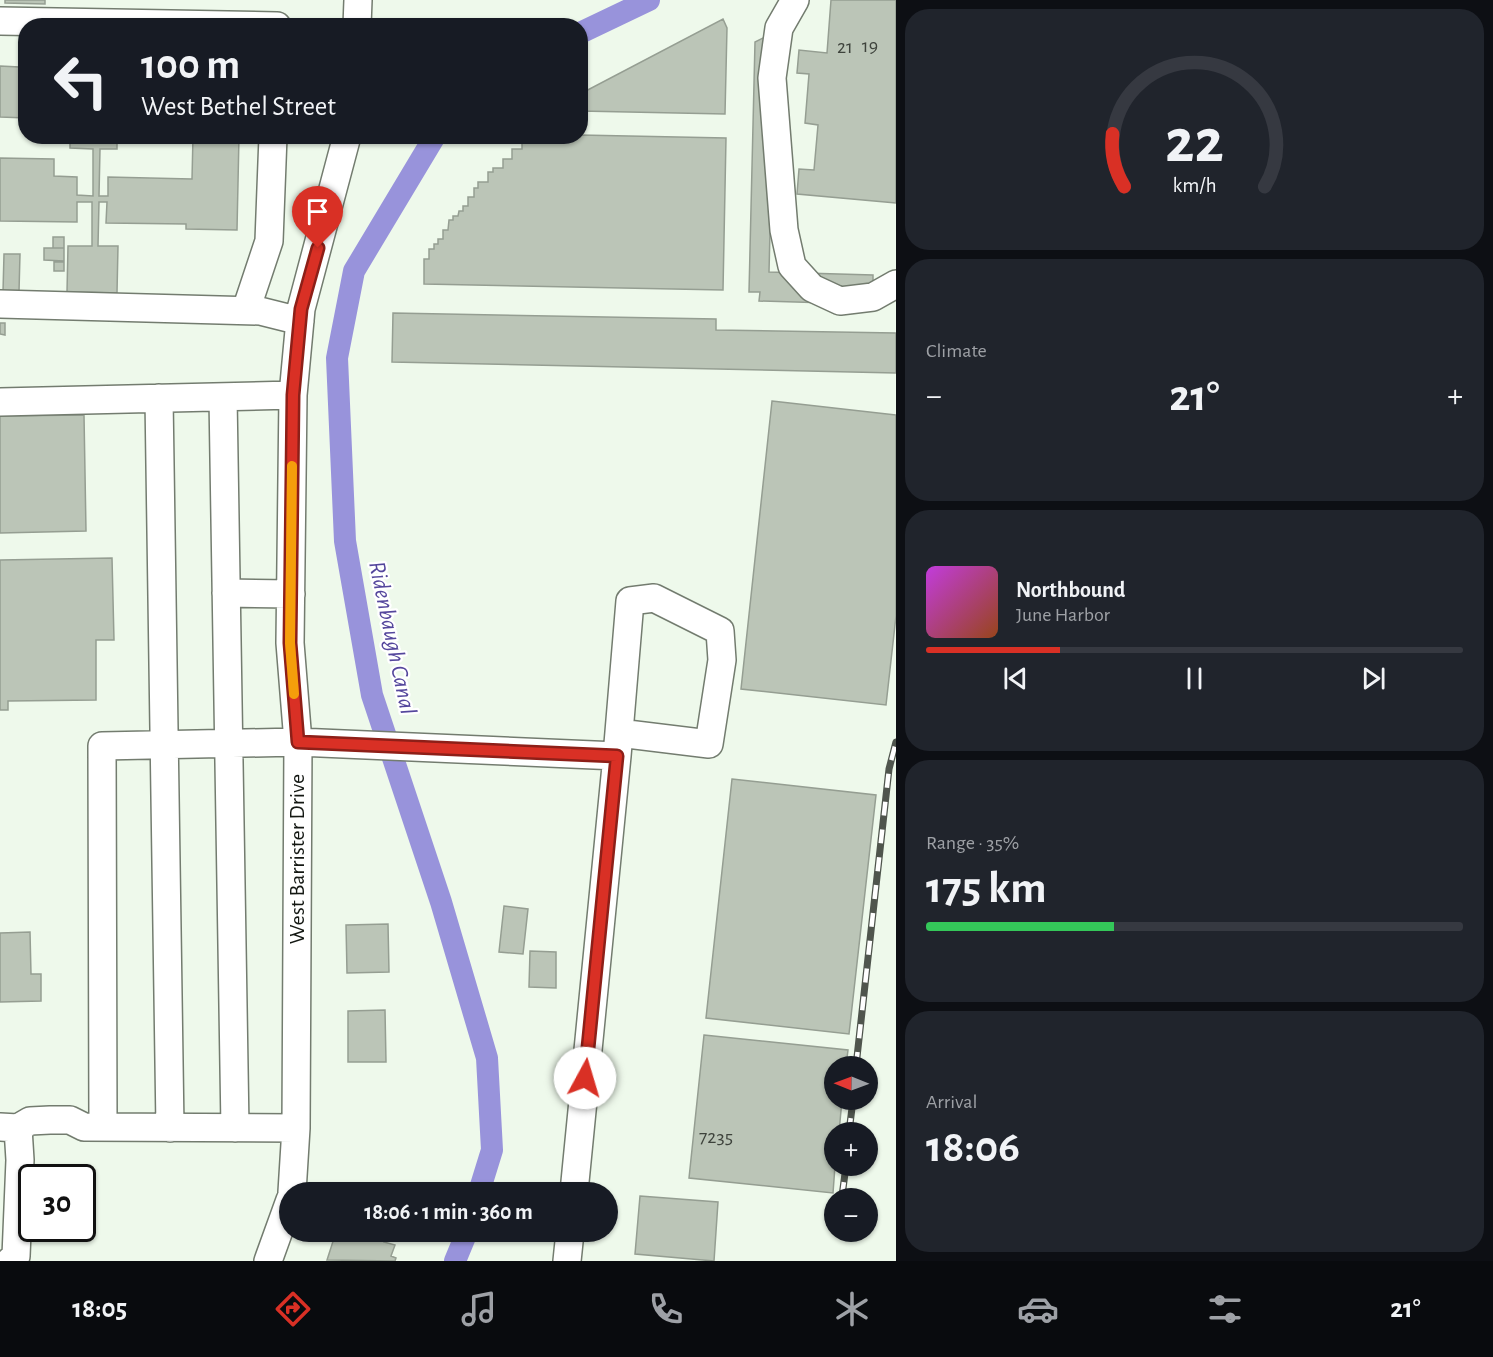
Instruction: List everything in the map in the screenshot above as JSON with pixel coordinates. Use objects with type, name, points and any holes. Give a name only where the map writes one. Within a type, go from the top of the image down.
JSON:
[{"type":"street","points":[[357,18],[358,0]]},
{"type":"street","points":[[795,0],[778,28],[772,78],[784,230],[792,266],[812,288],[840,301],[873,297],[896,284]]},
{"type":"street","points":[[29,18],[98,11],[182,18]]},
{"type":"street","points":[[0,21],[18,19]]},
{"type":"street","points":[[246,310],[269,241],[273,144]]},
{"type":"street","name":"West Barrister Drive","points":[[293,1182],[296,1128],[298,742],[290,643],[293,395],[300,321],[345,144]]},
{"type":"street","points":[[0,304],[246,310],[300,321]]},
{"type":"street","points":[[0,402],[293,395]]},
{"type":"street","points":[[223,397],[235,1128]]},
{"type":"street","points":[[159,398],[170,1128]]},
{"type":"street","points":[[226,593],[291,594]]},
{"type":"street","points":[[94,1127],[102,746],[298,742],[405,747],[618,744],[708,744],[722,660],[720,631],[654,598],[630,601],[618,744],[575,1182]]},
{"type":"street","points":[[10,1261],[16,1256],[18,1237],[9,1128],[30,1120],[70,1120],[94,1127],[296,1128]]},
{"type":"street","points":[[268,1261],[279,1230]]},
{"type":"street","points":[[567,1261],[569,1242]]},
{"type":"building","points":[[5,0],[45,0],[45,4],[5,3]]},
{"type":"building","points":[[831,0],[896,0],[896,203],[797,194],[799,169],[814,170],[818,125],[805,123],[809,74],[797,73],[799,50],[827,53]]},
{"type":"building","points":[[723,19],[727,28],[725,114],[588,111],[588,90]]},
{"type":"building","points":[[775,32],[769,272],[873,275],[873,294],[862,304],[759,301],[760,292],[749,292],[755,42]]},
{"type":"building","points":[[0,66],[18,67],[18,118],[0,117]]},
{"type":"building","points":[[588,135],[726,138],[723,290],[424,284],[424,259],[429,259],[429,249],[434,249],[434,244],[438,244],[438,239],[443,239],[443,230],[448,230],[449,220],[453,220],[453,216],[458,216],[459,211],[463,211],[463,206],[468,206],[468,197],[474,197],[474,188],[478,188],[478,182],[488,182],[488,172],[493,172],[493,168],[503,168],[503,159],[512,159],[512,149],[522,149],[522,144],[588,144]]},
{"type":"building","points":[[70,144],[117,144],[117,149],[100,149],[99,196],[108,196],[108,177],[192,179],[193,144],[239,144],[237,230],[186,229],[186,224],[106,223],[107,202],[99,202],[98,246],[118,246],[117,293],[67,292],[68,246],[92,246],[92,202],[77,202],[77,222],[0,221],[0,158],[54,159],[54,176],[77,177],[77,195],[93,196],[93,149],[70,148]]},
{"type":"building","points":[[53,237],[64,237],[64,248],[53,248]]},
{"type":"building","points":[[44,248],[64,248],[64,261],[44,260]]},
{"type":"building","points":[[4,254],[20,254],[19,292],[3,292]]},
{"type":"building","points":[[54,262],[64,262],[64,271],[54,271]]},
{"type":"building","points":[[393,313],[716,319],[716,330],[896,333],[896,373],[392,362]]},
{"type":"building","points":[[0,323],[5,323],[5,335],[0,334]]},
{"type":"building","points":[[772,401],[896,415],[896,616],[886,705],[741,689]]},
{"type":"building","points":[[84,415],[86,531],[0,533],[0,416]]},
{"type":"building","points":[[112,558],[114,640],[96,640],[96,700],[8,701],[8,710],[0,710],[0,560]]},
{"type":"building","points":[[732,779],[876,795],[849,1034],[706,1018]]},
{"type":"building","points":[[504,906],[528,909],[523,954],[499,952]]},
{"type":"building","points":[[388,924],[389,972],[347,973],[346,925]]},
{"type":"building","points":[[30,932],[31,974],[41,974],[41,1001],[0,1002],[0,933]]},
{"type":"building","points":[[530,951],[556,952],[556,988],[529,987]]},
{"type":"building","points":[[385,1010],[386,1062],[348,1062],[348,1011]]},
{"type":"building","points":[[704,1035],[848,1050],[847,1056],[824,1056],[824,1110],[841,1110],[840,1122],[824,1122],[824,1176],[834,1176],[833,1188],[824,1188],[824,1192],[689,1178]]},
{"type":"building","points":[[640,1196],[718,1202],[714,1261],[635,1254]]},
{"type":"building","points":[[333,1242],[384,1242],[395,1245],[391,1256],[396,1258],[395,1261],[327,1260]]},
{"type":"waterway","name":"Ridenbaugh Canal","points":[[588,29],[649,0]]},
{"type":"waterway","name":"Ridenbaugh Canal","points":[[430,144],[354,271],[337,358],[345,541],[372,695],[441,902],[487,1058],[492,1150],[482,1182]]},
{"type":"waterway","name":"Ridenbaugh Canal","points":[[455,1261],[463,1242]]},
{"type":"railway","points":[[857,1056],[889,769],[896,742]]},
{"type":"railway","points":[[850,1122],[852,1110]]},
{"type":"railway","points":[[843,1188],[845,1176]]},
{"type":"slow traffic","points":[[292,466],[290,643],[294,694]]},
{"type":"route","points":[[318,248],[301,309],[293,395],[290,643],[298,742],[617,756],[585,1078]]}]
